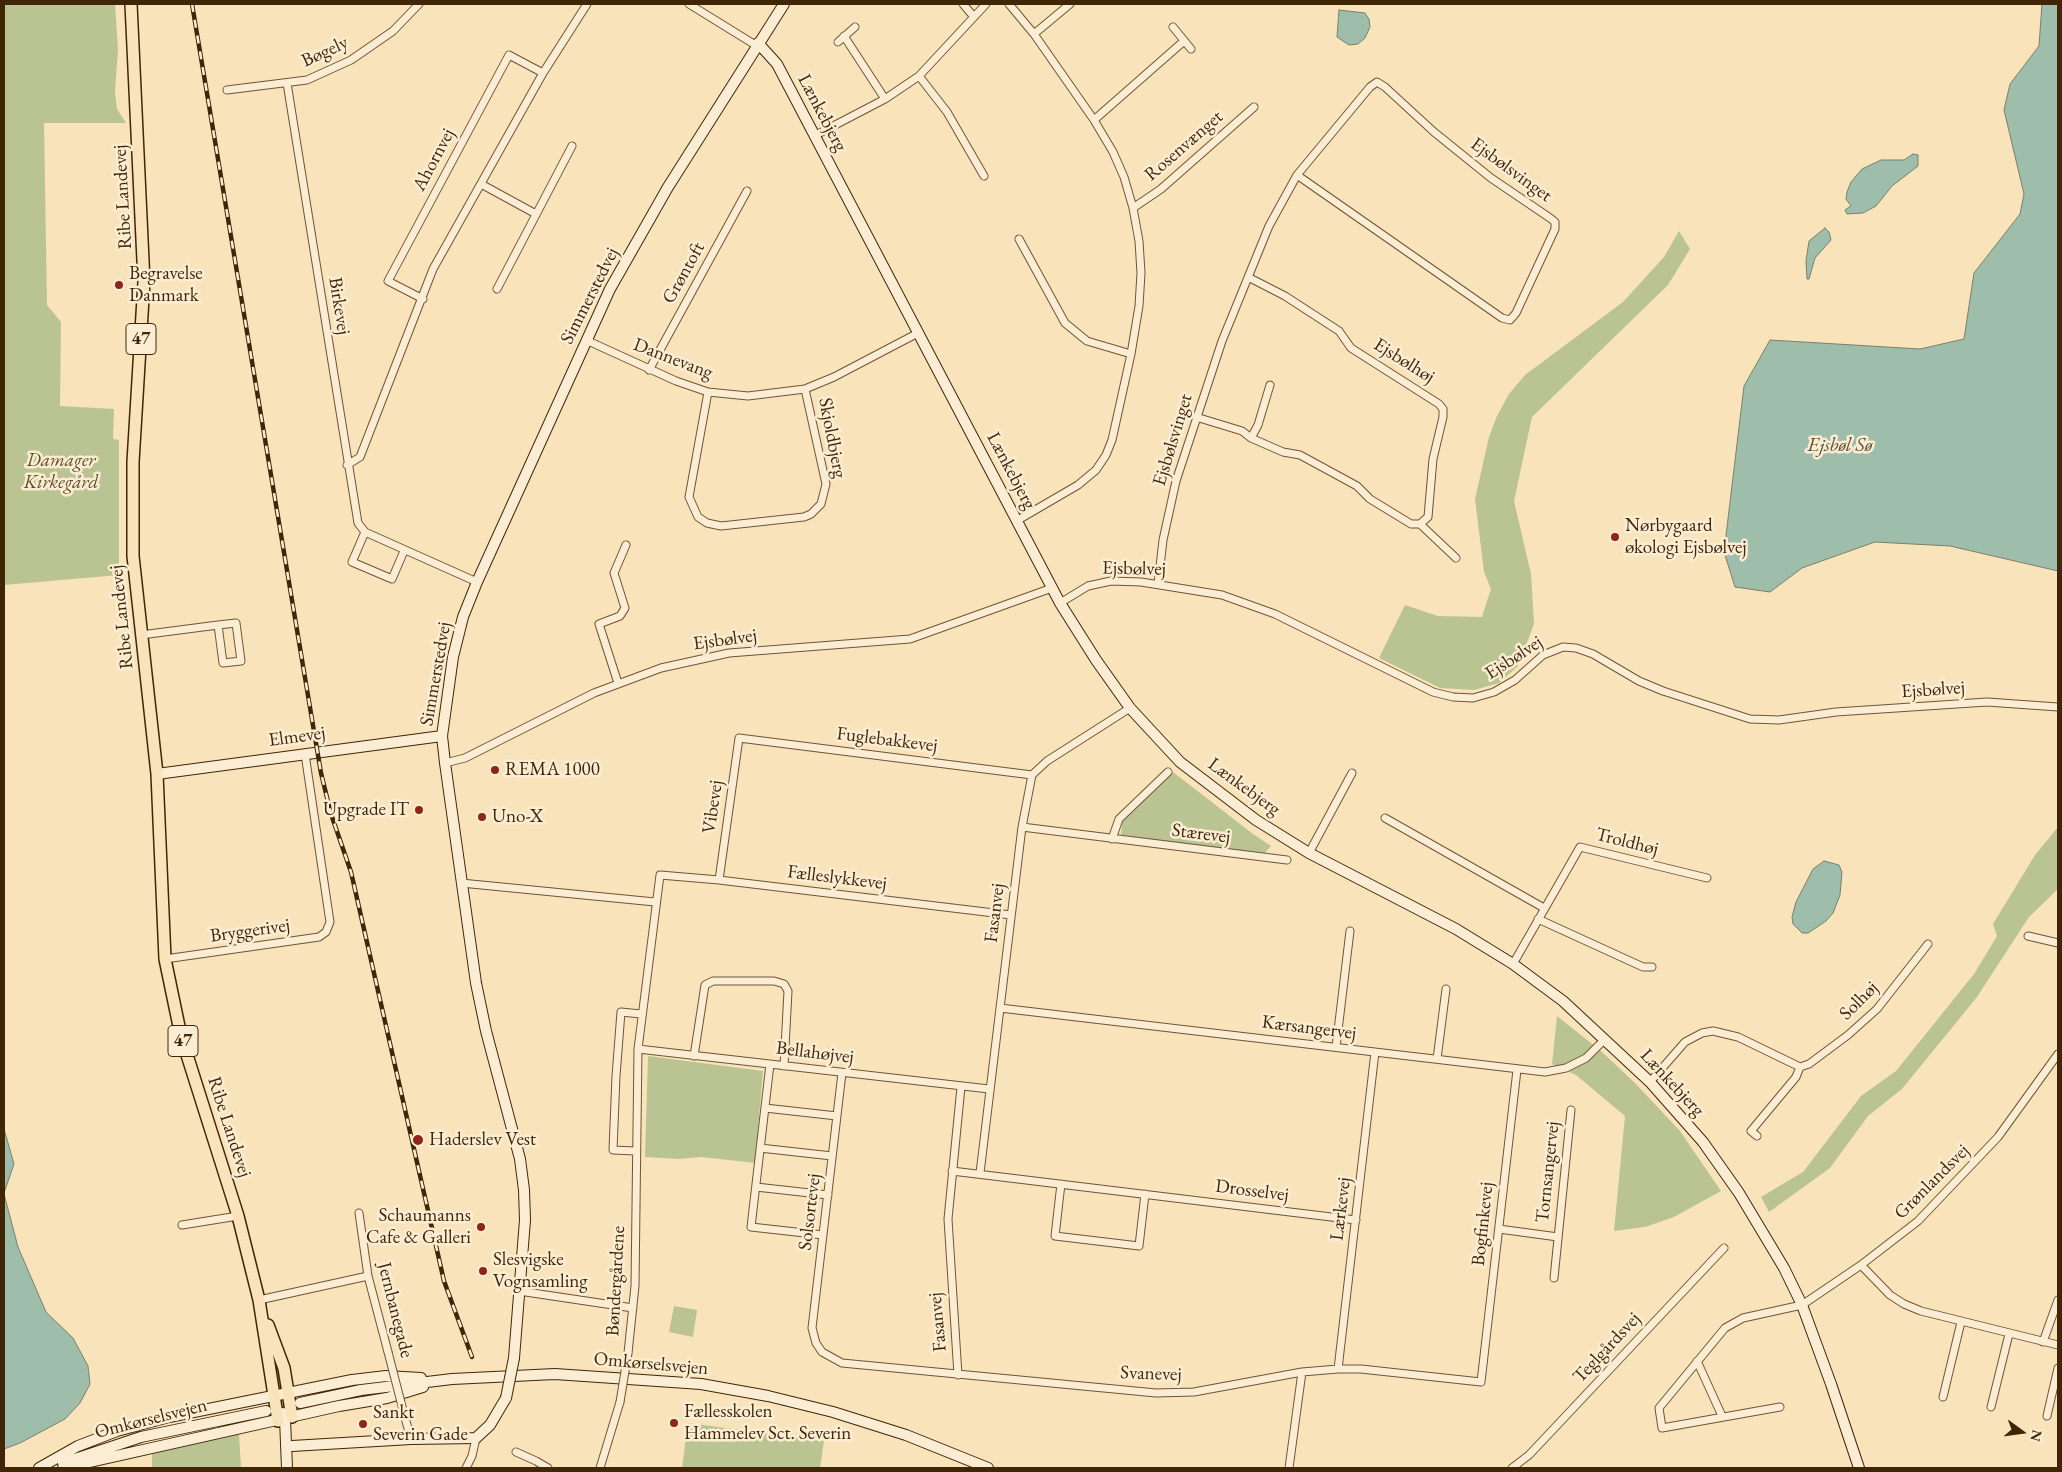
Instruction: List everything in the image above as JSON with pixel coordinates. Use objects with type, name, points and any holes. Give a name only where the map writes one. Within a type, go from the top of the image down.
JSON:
[{"type":"main road","name":"Ribe Landevej","points":[[131,4],[144,282],[132,504],[133,558],[156,774],[165,959],[181,1036],[238,1216],[259,1300],[267,1350],[281,1393],[285,1419]]},
{"type":"main road","name":"Ribe Landevej","points":[[259,1300],[284,1368],[281,1393]]},
{"type":"street","name":"Bøgely","points":[[227,90],[307,80],[351,60],[393,31],[419,4]]},
{"type":"street","points":[[347,465],[360,457],[423,299],[433,269],[543,73],[587,4]]},
{"type":"street","points":[[689,4],[758,45]]},
{"type":"street","name":"Simmerstedvej","points":[[476,1438],[495,1418],[506,1398],[514,1358],[525,1220],[520,1159],[486,1031],[476,984],[445,763],[442,736],[453,657],[464,617],[477,582],[610,289],[668,187],[784,4]]},
{"type":"street","points":[[963,4],[974,17]]},
{"type":"street","points":[[814,136],[885,99],[919,76],[986,4]]},
{"type":"street","name":"Rosenvænget","points":[[1009,4],[1034,34],[1094,120],[1124,177],[1133,208],[1139,241],[1141,273],[1139,306],[1131,354],[1112,440],[1096,470],[1078,485],[1018,520]]},
{"type":"street","points":[[1034,34],[1070,4]]},
{"type":"street","points":[[838,42],[855,26]]},
{"type":"street","points":[[1173,27],[1191,49]]},
{"type":"street","points":[[844,36],[885,99]]},
{"type":"street","points":[[1094,120],[1184,41]]},
{"type":"street","name":"Lænkebjerg","points":[[758,45],[777,64],[1060,603],[1096,660],[1130,708],[1180,762],[1256,820],[1309,853],[1456,929],[1513,964],[1563,1001],[1650,1082],[1703,1142],[1739,1193],[1784,1268],[1802,1305],[1859,1468]]},
{"type":"street","name":"Ahornvej","points":[[423,299],[388,281],[509,55],[543,73]]},
{"type":"street","points":[[919,76],[947,112],[984,176]]},
{"type":"street","name":"Ejsbølsvinget","points":[[1158,584],[1163,540],[1176,480],[1222,341],[1248,277],[1282,199],[1296,174],[1370,87],[1376,82],[1385,87],[1434,132],[1491,178],[1555,222],[1554,229],[1516,313],[1510,320],[1502,318],[1296,174]]},
{"type":"street","name":"Birkevej","points":[[287,83],[347,465],[358,522],[364,532]]},
{"type":"street","name":"Rosenvænget","points":[[1133,208],[1161,189],[1254,108]]},
{"type":"street","points":[[497,289],[572,146]]},
{"type":"street","points":[[481,184],[536,214]]},
{"type":"street","name":"Grøntoft","points":[[649,370],[748,190]]},
{"type":"street","points":[[1019,239],[1065,323],[1087,341],[1131,354]]},
{"type":"street","name":"Ejsbølhøj","points":[[1248,277],[1285,296],[1339,331],[1351,348],[1439,404],[1443,409],[1443,418],[1433,459],[1430,509],[1428,517],[1420,524]]},
{"type":"street","name":"Dannevang","points":[[586,340],[649,370],[708,392],[748,396],[805,389],[834,377],[918,333]]},
{"type":"street","points":[[1251,438],[1258,425],[1270,385]]},
{"type":"street","name":"Skjoldbjerg","points":[[708,392],[689,497],[698,517],[707,523],[721,526],[804,517],[821,504],[826,493],[826,484],[805,389]]},
{"type":"street","points":[[1196,417],[1242,431],[1251,438],[1284,452],[1300,455],[1357,486],[1370,499],[1411,524],[1420,524],[1456,558]]},
{"type":"street","points":[[404,551],[392,579],[352,562],[364,532],[477,582]]},
{"type":"street","points":[[618,683],[600,624],[620,616],[625,608],[614,573],[626,545]]},
{"type":"street","name":"Ejsbølvej","points":[[1060,603],[1088,586],[1111,581],[1158,584],[1222,595],[1275,614],[1434,692],[1453,697],[1473,698],[1494,692],[1515,680],[1543,655],[1563,647],[1576,648],[1593,654],[1639,681],[1663,691],[1750,719],[1779,720],[1836,712],[1987,702],[2058,707]]},
{"type":"street","name":"Ejsbølvej","points":[[445,763],[465,758],[594,693],[660,668],[729,653],[910,639],[1052,588]]},
{"type":"street","points":[[141,635],[218,625],[236,623],[241,661],[223,663],[218,625]]},
{"type":"street","points":[[1032,774],[1047,761],[1130,708]]},
{"type":"street","name":"Elmevej","points":[[156,774],[442,736]]},
{"type":"street","name":"Fuglebakkevej","points":[[739,738],[1032,774]]},
{"type":"street","name":"Vibevej","points":[[719,880],[739,738]]},
{"type":"street","name":"Bryggerivej","points":[[165,959],[319,938],[326,932],[330,922],[304,754]]},
{"type":"street","points":[[1112,839],[1119,819],[1168,772]]},
{"type":"street","points":[[1309,853],[1352,773]]},
{"type":"street","name":"Fasanvej","points":[[980,1173],[1022,827],[1032,774]]},
{"type":"street","points":[[1385,818],[1544,908]]},
{"type":"street","name":"Stærevej","points":[[1022,827],[1287,860]]},
{"type":"street","name":"Troldhøj","points":[[1513,964],[1580,847],[1707,878]]},
{"type":"street","name":"Fælleslykkevej","points":[[660,875],[719,880],[1011,915]]},
{"type":"street","name":"Bøndergårdene","points":[[600,1468],[620,1402],[634,1308],[638,1049],[655,902],[660,875]]},
{"type":"street","points":[[462,883],[655,902]]},
{"type":"street","points":[[1538,919],[1643,968],[1652,967]]},
{"type":"street","points":[[1336,1047],[1350,931]]},
{"type":"street","points":[[2028,936],[2058,943]]},
{"type":"street","name":"Solhøj","points":[[1757,1136],[1751,1131],[1796,1077],[1800,1067],[1809,1064],[1848,1035],[1877,1009],[1928,944]]},
{"type":"street","points":[[694,1056],[705,985],[714,981],[774,981],[784,984],[788,991],[784,1066]]},
{"type":"street","points":[[1437,1059],[1446,989]]},
{"type":"street","name":"Kærsangervej","points":[[1000,1008],[1544,1072],[1566,1068],[1586,1058],[1605,1039]]},
{"type":"street","points":[[635,1151],[613,1150],[616,1076],[621,1012],[641,1014]]},
{"type":"street","points":[[1650,1082],[1685,1042],[1702,1033],[1713,1031],[1738,1037],[1800,1067]]},
{"type":"street","name":"Bellahøjvej","points":[[638,1049],[989,1089]]},
{"type":"street","name":"Lærkevej","points":[[1338,1369],[1376,1052]]},
{"type":"street","name":"Grønlandsvej","points":[[1802,1305],[1861,1265],[1918,1221],[1957,1183],[1998,1137],[2058,1054]]},
{"type":"street","points":[[770,1064],[752,1227],[823,1235]]},
{"type":"street","name":"Bogfinkevej","points":[[1481,1382],[1516,1070]]},
{"type":"street","name":"Solsortevej","points":[[822,1352],[816,1343],[812,1328],[842,1073]]},
{"type":"street","name":"Fasanvej","points":[[958,1375],[948,1250],[948,1219],[961,1087]]},
{"type":"street","points":[[765,1108],[837,1116]]},
{"type":"street","name":"Tornsangervej","points":[[1554,1278],[1571,1110]]},
{"type":"street","points":[[760,1148],[832,1156]]},
{"type":"street","name":"Drosselvej","points":[[952,1171],[1356,1220]]},
{"type":"street","points":[[1061,1184],[1055,1236],[1139,1246],[1145,1194]]},
{"type":"street","points":[[756,1187],[828,1195]]},
{"type":"street","name":"Jernbanegade","points":[[358,1213],[368,1276],[411,1439]]},
{"type":"street","points":[[182,1225],[238,1216]]},
{"type":"street","name":"Tornsangervej","points":[[1499,1229],[1558,1237]]},
{"type":"street","name":"Teglgårdsvej","points":[[1512,1468],[1529,1456],[1724,1248]]},
{"type":"street","points":[[1861,1265],[1890,1295],[1920,1311],[2058,1345]]},
{"type":"street","points":[[259,1300],[368,1276]]},
{"type":"street","points":[[519,1290],[634,1308]]},
{"type":"street","points":[[2044,1342],[2058,1300]]},
{"type":"street","points":[[1780,1407],[1662,1428],[1659,1408],[1724,1328],[1743,1318],[1802,1305]]},
{"type":"street","points":[[1943,1396],[1961,1322]]},
{"type":"street","points":[[1991,1407],[2008,1334]]},
{"type":"street","name":"Svanevej","points":[[822,1352],[842,1363],[1156,1393],[1194,1392],[1302,1372],[1361,1368],[1481,1382]]},
{"type":"street","points":[[1697,1361],[1722,1416]]},
{"type":"street","points":[[2048,1416],[2058,1368]]},
{"type":"street","points":[[1289,1468],[1302,1372]]},
{"type":"street","name":"Omkørselsvejen","points":[[300,1403],[361,1390],[452,1379],[555,1374],[701,1384],[768,1396],[834,1412],[906,1435],[988,1468]]},
{"type":"street","points":[[39,1468],[78,1446],[117,1431],[168,1417],[352,1380],[386,1376],[452,1379]]},
{"type":"street","points":[[63,1468],[338,1406],[387,1398],[452,1379]]},
{"type":"street","name":"Omkørselsvejen","points":[[48,1468],[141,1437],[266,1411]]},
{"type":"street","points":[[285,1419],[292,1446],[291,1468]]},
{"type":"street","points":[[282,1468],[285,1419]]},
{"type":"street","points":[[285,1419],[287,1468]]},
{"type":"street","points":[[292,1446],[411,1439],[476,1438],[472,1456],[466,1468]]},
{"type":"street","points":[[516,1452],[536,1460],[548,1468]]},
{"type":"green space","name":"Damager Kirkegård","points":[[4,4],[115,4],[118,49],[115,92],[117,109],[126,123],[44,123],[47,305],[61,322],[60,406],[114,409],[113,439],[119,440],[119,575],[4,585]]},
{"type":"green space","points":[[1679,231],[1690,249],[1668,285],[1532,417],[1514,501],[1531,574],[1534,624],[1518,666],[1499,683],[1474,690],[1440,688],[1379,658],[1405,605],[1438,616],[1482,617],[1491,589],[1484,572],[1475,499],[1489,437],[1497,416],[1509,394],[1525,375],[1623,302],[1664,257]]},
{"type":"green space","points":[[1173,772],[1271,846],[1265,853],[1121,836],[1122,821]]},
{"type":"green space","points":[[2058,827],[2058,889],[2029,917],[1977,997],[1902,1089],[1868,1116],[1830,1168],[1769,1212],[1761,1197],[1803,1172],[1861,1096],[1896,1071],[1974,974],[1997,936],[1993,924],[2035,855]]},
{"type":"green space","points":[[1557,1016],[1601,1051],[1636,1084],[1680,1131],[1721,1191],[1674,1217],[1645,1227],[1614,1231],[1625,1116],[1576,1075],[1552,1064]]},
{"type":"green space","points":[[648,1056],[763,1071],[755,1163],[701,1157],[678,1159],[645,1157]]},
{"type":"green space","points":[[674,1306],[697,1310],[693,1337],[669,1332]]},
{"type":"green space","points":[[688,1423],[824,1441],[820,1468],[682,1468]]},
{"type":"green space","points":[[239,1434],[241,1468],[152,1468],[152,1454]]},
{"type":"water","name":"Ejsbøl Sø","points":[[2042,4],[2058,4],[2058,571],[1950,546],[1875,542],[1802,568],[1770,592],[1735,587],[1724,552],[1744,386],[1770,340],[1920,349],[1964,339],[1974,273],[2020,214],[2024,194],[2004,110],[2010,84],[2039,46]]},
{"type":"water","points":[[1339,10],[1365,13],[1369,19],[1370,27],[1365,38],[1358,44],[1349,45],[1337,37]]},
{"type":"water","points":[[1913,154],[1918,155],[1918,166],[1892,186],[1876,206],[1863,213],[1847,214],[1845,210],[1851,206],[1846,199],[1847,192],[1851,182],[1862,169],[1881,160],[1904,160]]},
{"type":"water","points":[[1825,228],[1829,232],[1831,240],[1815,258],[1809,279],[1807,279],[1806,261],[1809,241]]},
{"type":"water","points":[[1824,861],[1839,865],[1842,872],[1840,895],[1833,913],[1826,921],[1808,933],[1802,933],[1793,924],[1792,917],[1796,902],[1813,869]]},
{"type":"water","points":[[4,1129],[14,1164],[4,1193]]},
{"type":"water","points":[[4,1194],[18,1247],[46,1312],[73,1338],[88,1366],[90,1384],[80,1403],[65,1419],[20,1443],[4,1449]]},
{"type":"railway","points":[[192,4],[321,773],[331,814],[351,872],[444,1281],[472,1357]]},
{"type":"place","name":"Begravelse Danmark","points":[[119,285]]},
{"type":"place","name":"Nørbygaard økologi Ejsbølvej","points":[[1615,537]]},
{"type":"place","name":"REMA 1000","points":[[495,770]]},
{"type":"place","name":"Upgrade IT","points":[[419,810]]},
{"type":"place","name":"Uno-X","points":[[482,817]]},
{"type":"place","name":"Haderslev Vest","points":[[418,1140]]},
{"type":"place","name":"Schaumanns Cafe & Galleri","points":[[481,1227]]},
{"type":"place","name":"Slesvigske Vognsamling","points":[[483,1271]]},
{"type":"place","name":"Fællesskolen Hammelev Sct. Severin","points":[[674,1423]]},
{"type":"place","name":"Sankt Severin Gade","points":[[363,1424]]}]
